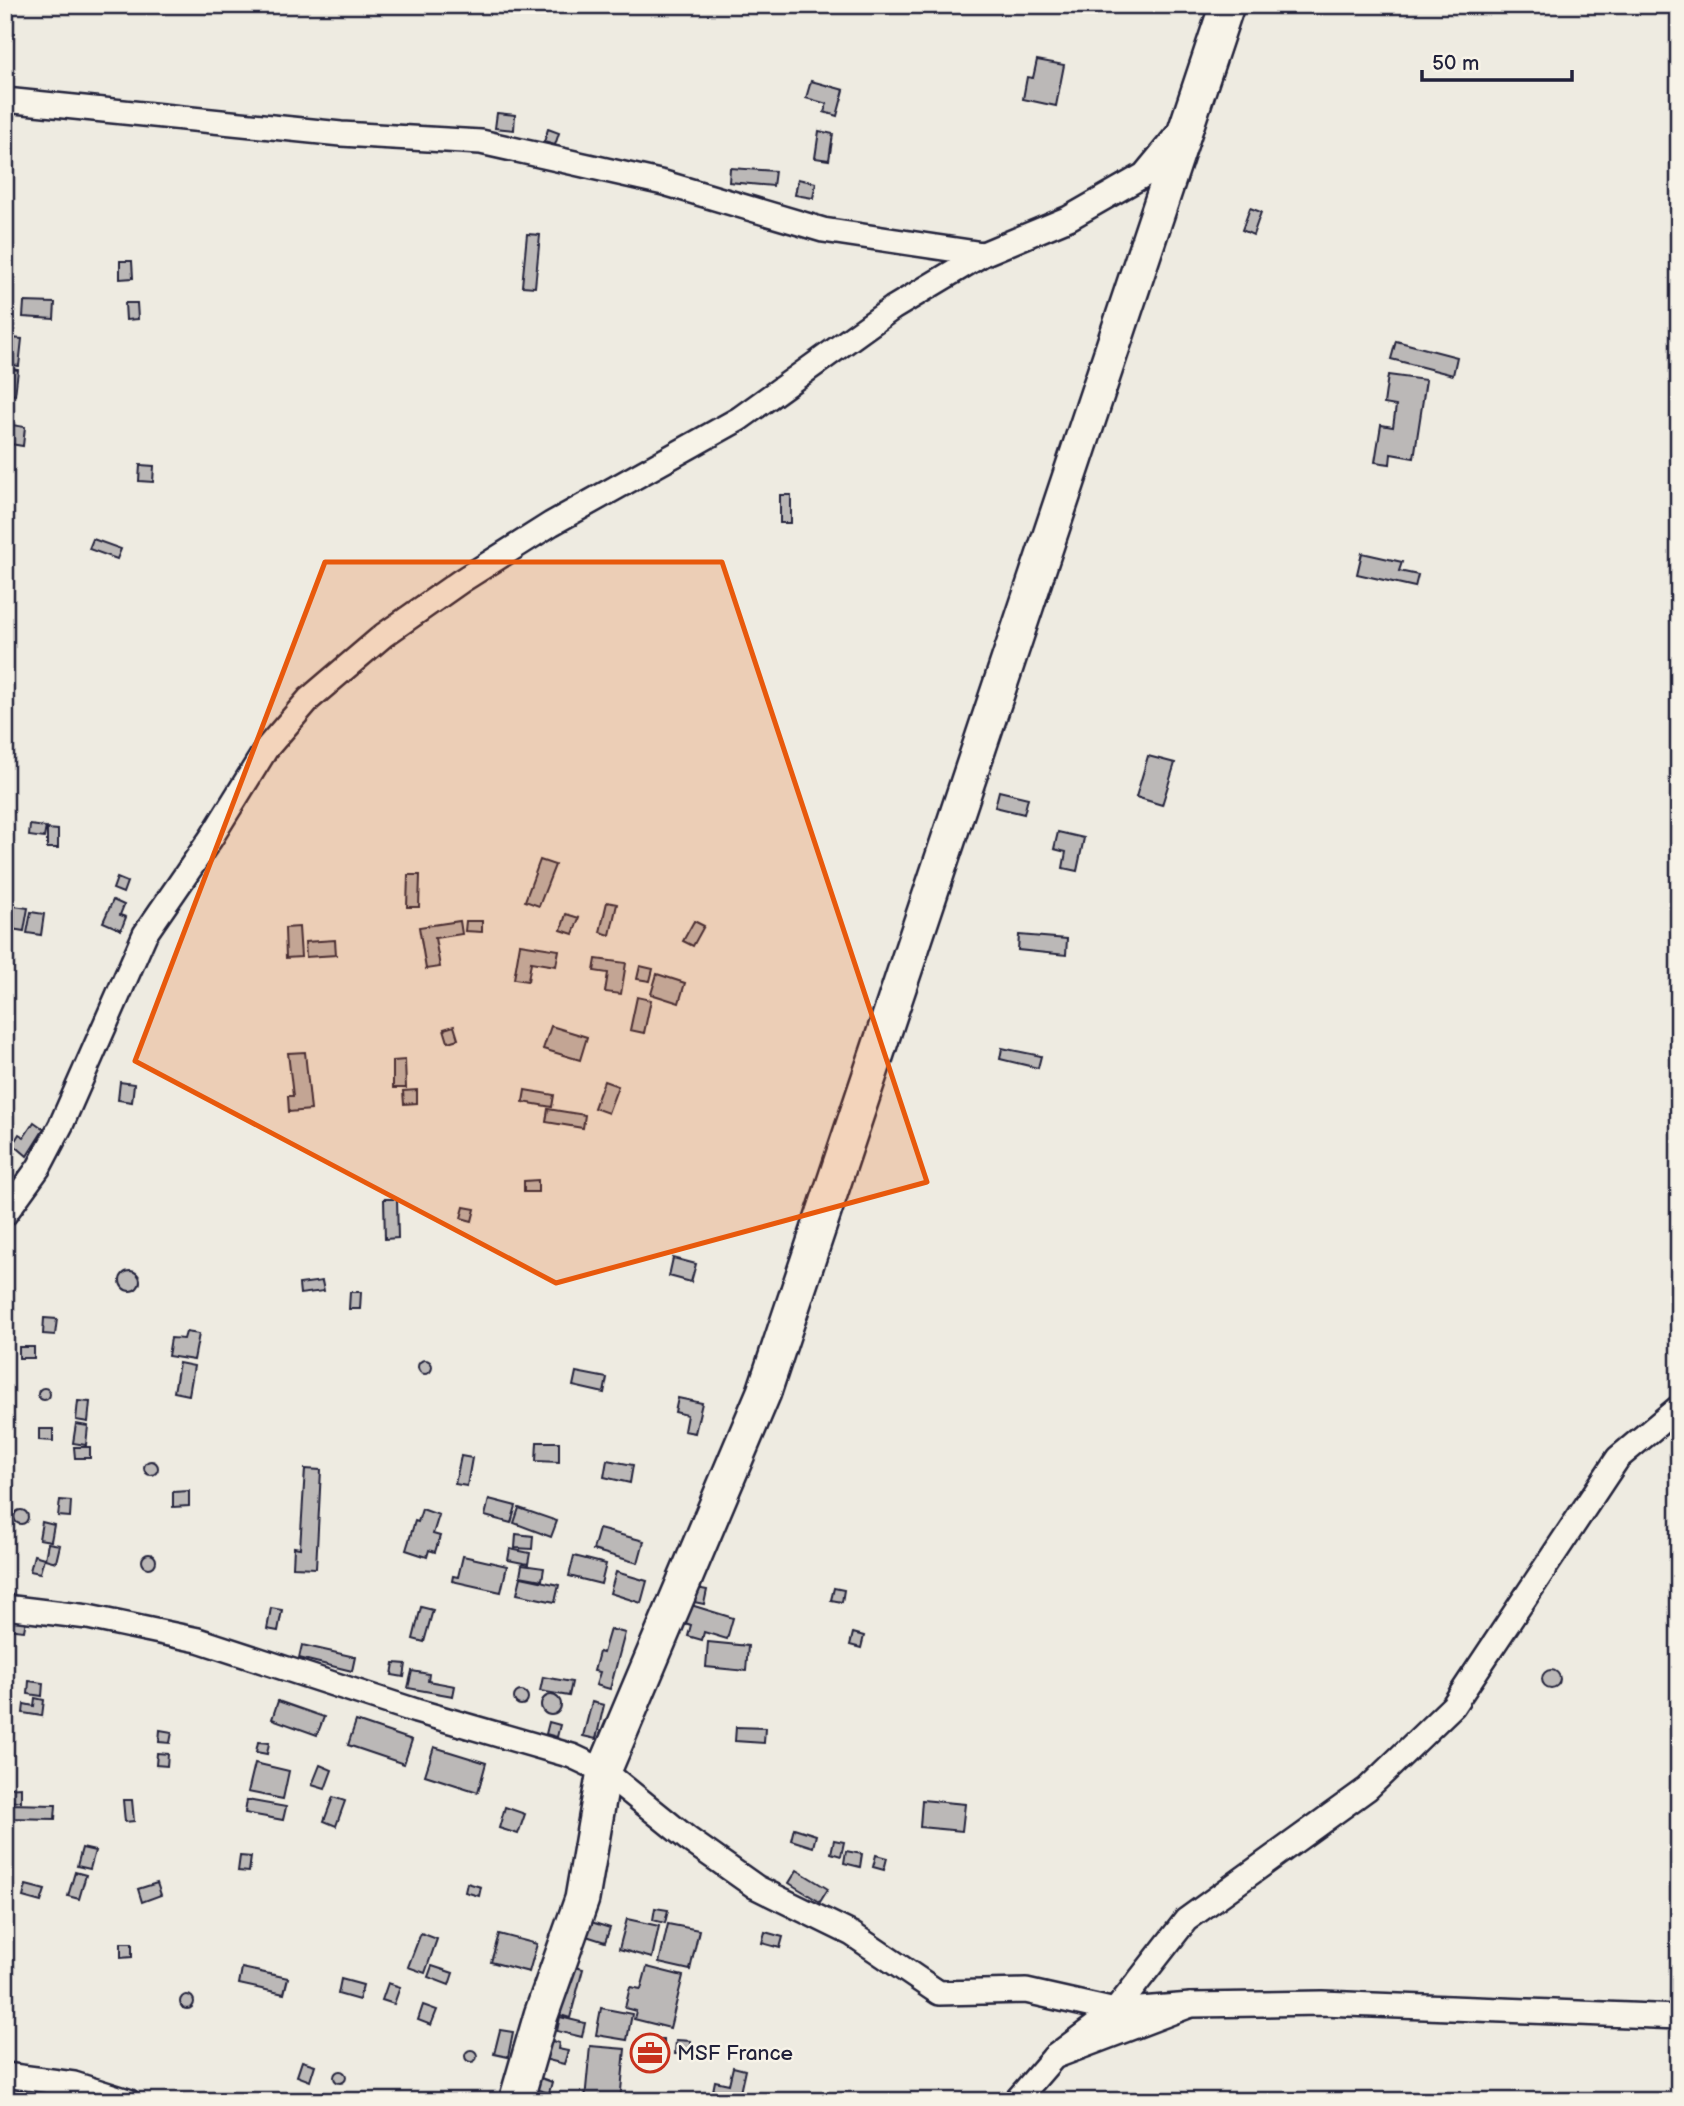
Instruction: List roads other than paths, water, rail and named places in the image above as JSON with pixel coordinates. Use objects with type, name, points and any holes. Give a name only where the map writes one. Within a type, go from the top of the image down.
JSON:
[{"type":"street","points":[[516,2101],[541,2015],[582,1899],[604,1772],[764,1392],[1227,5]]},
{"type":"street","points":[[5,100],[341,134],[481,142],[664,183],[823,230],[983,254]]},
{"type":"street","points":[[5,1214],[39,1167],[61,1125],[145,934],[211,838],[266,749],[309,699],[384,635],[461,581],[551,524],[739,419],[893,308],[983,254],[1069,218],[1144,175],[1188,121]]},
{"type":"street","points":[[1016,2101],[1054,2057],[1115,2011],[1186,1920],[1367,1789],[1453,1706],[1618,1458],[1679,1407]]},
{"type":"street","points":[[5,1607],[88,1617],[198,1640],[416,1711],[572,1756],[604,1772],[688,1839],[756,1886],[852,1934],[939,1993],[1026,1991],[1115,2011],[1191,2005],[1322,2003],[1679,2017]]},
{"type":"street","points":[[1054,2057],[1191,2005]]},
{"type":"street","points":[[5,2075],[74,2084],[128,2101]]},
{"type":"place","name":"MSF France","points":[[650,2053]]}]
